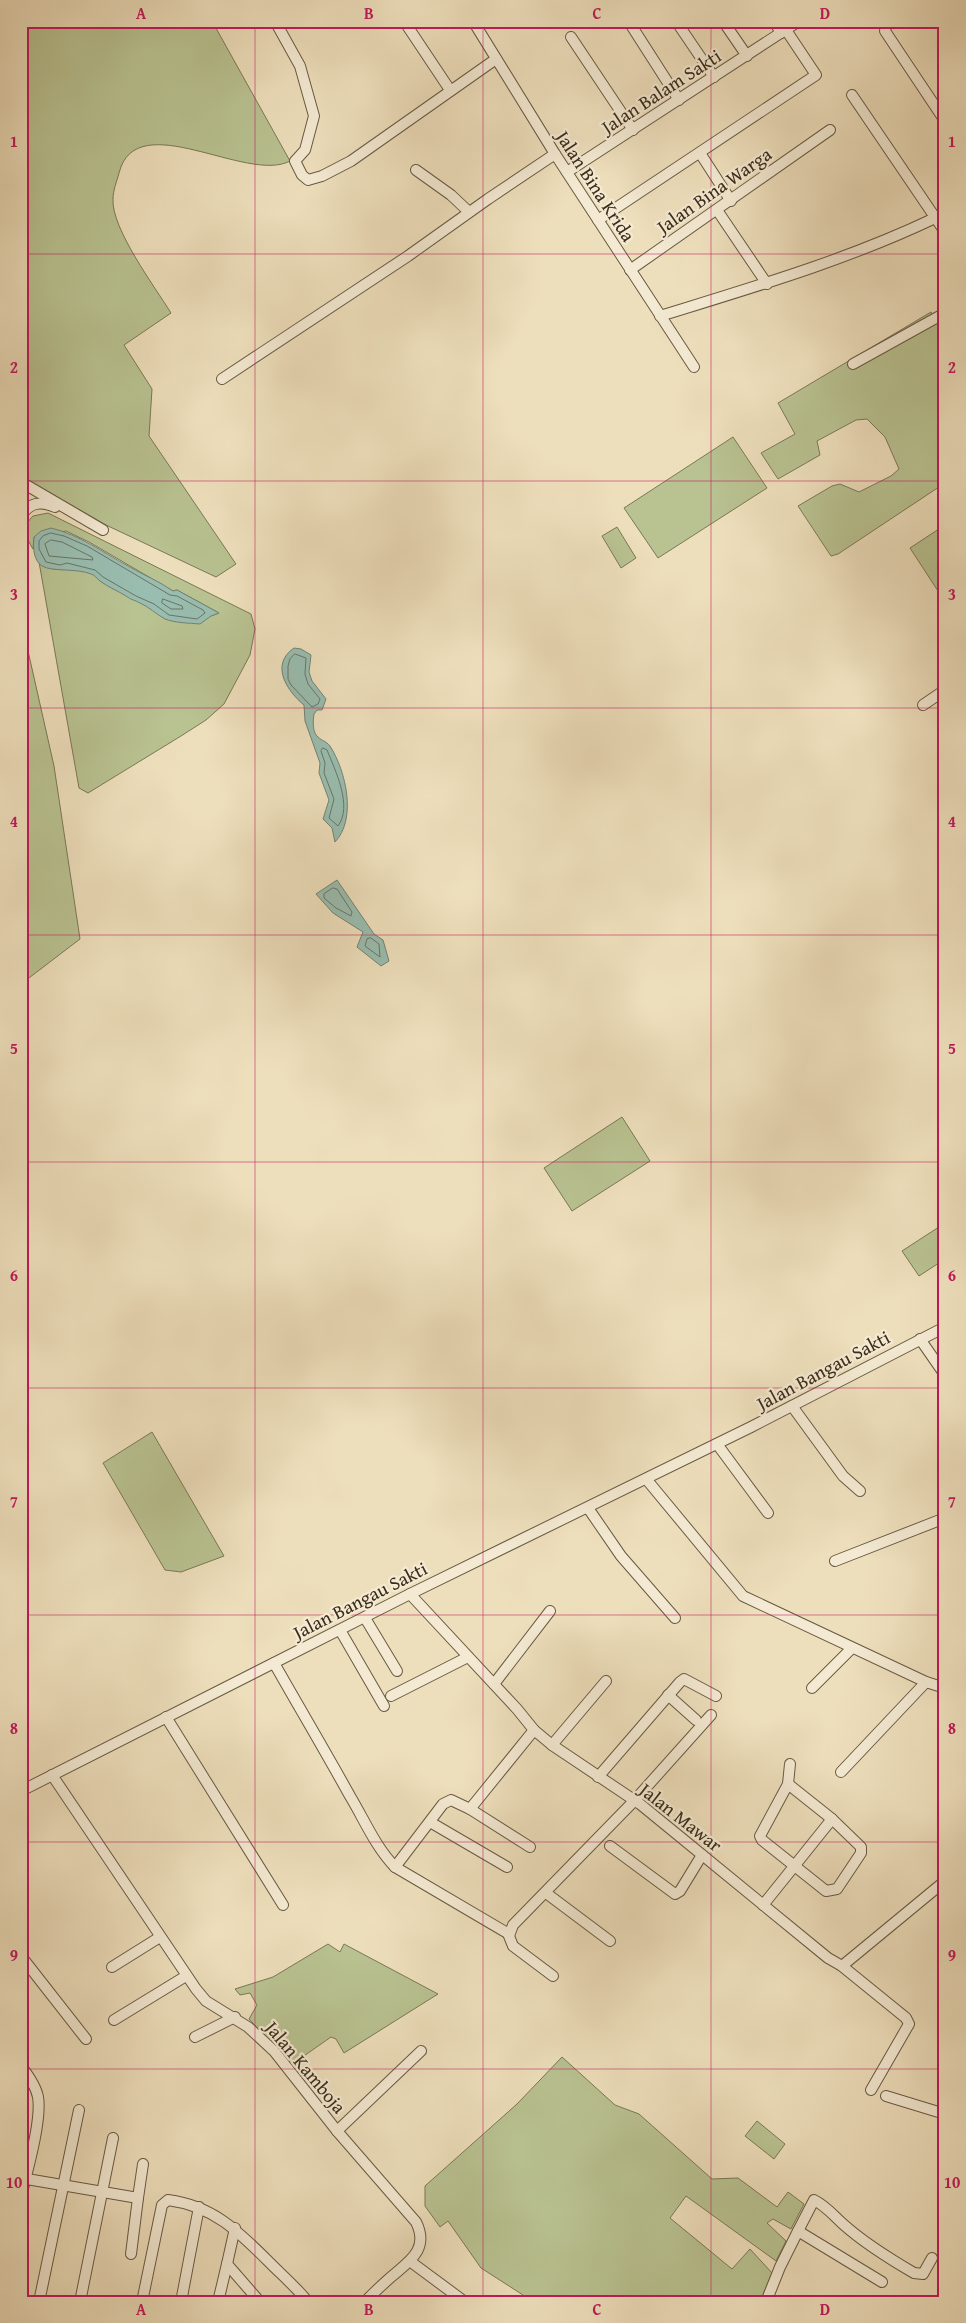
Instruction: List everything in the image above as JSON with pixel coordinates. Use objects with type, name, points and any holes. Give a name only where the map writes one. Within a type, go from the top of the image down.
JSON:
[{"type":"street","points":[[275,21],[300,66],[314,116],[306,150],[295,161],[302,175],[308,180],[322,176],[369,149],[496,59]]},
{"type":"street","points":[[404,21],[450,90]]},
{"type":"street","name":"Jalan Bina Krida","points":[[473,21],[555,154],[694,367]]},
{"type":"street","points":[[676,21],[714,77]]},
{"type":"street","points":[[723,21],[747,56]]},
{"type":"street","points":[[598,220],[816,75],[774,21]]},
{"type":"street","name":"Jalan Balam Sakti","points":[[567,172],[799,21]]},
{"type":"street","points":[[893,21],[886,26],[885,31],[945,121]]},
{"type":"street","points":[[631,25],[679,100]]},
{"type":"street","points":[[571,37],[633,130]]},
{"type":"street","points":[[852,96],[945,232]]},
{"type":"street","name":"Jalan Bina Warga","points":[[630,270],[830,130]]},
{"type":"street","points":[[700,153],[731,200]]},
{"type":"street","points":[[222,379],[408,256],[555,154]]},
{"type":"street","points":[[416,170],[451,195],[469,212]]},
{"type":"street","points":[[717,210],[767,284]]},
{"type":"street","points":[[660,316],[767,284],[819,266],[899,235],[935,218]]},
{"type":"street","points":[[853,364],[945,313]]},
{"type":"street","points":[[21,482],[103,530],[57,508],[41,503],[27,507],[21,516]]},
{"type":"street","points":[[923,704],[945,690]]},
{"type":"street","name":"Jalan Bangau Sakti","points":[[21,1791],[410,1594],[647,1480],[945,1327]]},
{"type":"street","points":[[920,1339],[945,1375]]},
{"type":"street","points":[[792,1406],[843,1476],[860,1492]]},
{"type":"street","points":[[717,1444],[768,1513]]},
{"type":"street","points":[[647,1480],[743,1596],[926,1682],[945,1688]]},
{"type":"street","points":[[588,1508],[620,1556],[675,1618]]},
{"type":"street","points":[[835,1561],[945,1518]]},
{"type":"street","name":"Jalan Mawar","points":[[410,1594],[534,1730],[552,1745],[634,1801],[828,1958],[842,1966],[906,2018],[909,2024],[871,2090]]},
{"type":"street","points":[[494,1684],[550,1610]]},
{"type":"street","points":[[365,1618],[397,1671]]},
{"type":"street","points":[[340,1630],[384,1706]]},
{"type":"street","points":[[812,1688],[852,1648]]},
{"type":"street","points":[[392,1696],[468,1657]]},
{"type":"street","points":[[274,1663],[367,1829],[387,1860],[395,1867],[509,1934],[513,1946],[553,1976]]},
{"type":"street","points":[[598,1776],[684,1679],[716,1696]]},
{"type":"street","points":[[552,1745],[606,1680]]},
{"type":"street","points":[[841,1772],[926,1682]]},
{"type":"street","points":[[668,1696],[696,1720]]},
{"type":"street","points":[[509,1934],[513,1925],[634,1801],[712,1715]]},
{"type":"street","points":[[166,1717],[282,1905]]},
{"type":"street","points":[[470,1809],[534,1730]]},
{"type":"street","points":[[788,1784],[832,1819],[862,1849],[837,1889],[826,1891],[760,1836],[788,1784],[790,1764]]},
{"type":"street","name":"Jalan Kamboja","points":[[52,1775],[186,1976],[206,2001],[235,2018],[261,2037],[337,2132],[416,2222],[421,2236],[417,2252],[410,2262]]},
{"type":"street","points":[[395,1867],[448,1800],[457,1802],[470,1809],[530,1847]]},
{"type":"street","points":[[763,1905],[832,1819]]},
{"type":"street","points":[[430,1822],[507,1867]]},
{"type":"street","points":[[610,1846],[675,1894],[680,1891],[702,1855]]},
{"type":"street","points":[[842,1966],[945,1881]]},
{"type":"street","points":[[546,1893],[610,1941]]},
{"type":"street","points":[[112,1968],[160,1937]]},
{"type":"street","points":[[21,1956],[86,2039]]},
{"type":"street","points":[[114,2020],[186,1976]]},
{"type":"street","points":[[194,2037],[235,2018]]},
{"type":"street","points":[[337,2132],[421,2051]]},
{"type":"street","points":[[21,2066],[30,2078],[38,2096],[33,2144],[23,2178],[21,2196]]},
{"type":"street","points":[[886,2096],[945,2114]]},
{"type":"street","points":[[39,2302],[79,2110]]},
{"type":"street","points":[[80,2302],[113,2138]]},
{"type":"street","points":[[131,2254],[144,2164]]},
{"type":"street","points":[[23,2178],[138,2198]]},
{"type":"street","points":[[142,2302],[162,2205],[168,2200],[199,2207],[234,2228],[308,2302]]},
{"type":"street","points":[[766,2302],[780,2267],[814,2200],[829,2210],[843,2224],[914,2273],[923,2274],[932,2258]]},
{"type":"street","points":[[181,2302],[199,2207]]},
{"type":"street","points":[[218,2302],[234,2228]]},
{"type":"street","points":[[798,2231],[882,2282]]},
{"type":"street","points":[[365,2302],[410,2262],[465,2302]]},
{"type":"street","points":[[227,2264],[259,2301]]},
{"type":"green space","points":[[24,21],[212,21],[290,161],[271,165],[248,163],[169,145],[147,146],[129,154],[119,173],[114,192],[114,211],[126,241],[171,313],[124,345],[152,389],[149,436],[236,564],[216,577],[106,525],[21,476],[21,26]]},
{"type":"green space","points":[[931,312],[945,335],[945,483],[838,554],[831,556],[798,506],[832,486],[840,484],[859,492],[891,476],[899,469],[885,437],[867,419],[856,420],[817,441],[820,455],[778,479],[761,453],[795,434],[778,403]]},
{"type":"green space","points":[[733,437],[767,488],[658,558],[624,508]]},
{"type":"green space","points":[[48,513],[251,614],[255,629],[250,655],[224,704],[206,720],[88,793],[79,788],[39,562],[51,568],[86,571],[93,574],[108,586],[152,609],[162,617],[174,621],[194,621],[219,613],[177,590],[173,591],[89,542],[66,531],[34,537],[33,549],[26,532],[27,524],[33,516]]},
{"type":"green space","points":[[945,525],[945,586],[938,591],[910,548]]},
{"type":"green space","points":[[617,527],[636,558],[621,568],[602,536]]},
{"type":"green space","points":[[21,620],[54,766],[80,939],[21,984]]},
{"type":"green space","points":[[622,1117],[650,1161],[572,1211],[544,1168]]},
{"type":"green space","points":[[942,1225],[945,1229],[945,1259],[919,1276],[902,1251]]},
{"type":"green space","points":[[152,1432],[224,1556],[181,1572],[165,1570],[103,1463]]},
{"type":"green space","points":[[328,1944],[340,1952],[344,1944],[438,1994],[344,2053],[336,2039],[331,2037],[291,2065],[249,2019],[257,2005],[250,1993],[240,1995],[235,1989],[273,1977]]},
{"type":"green space","points":[[562,2057],[615,2105],[639,2114],[712,2179],[738,2178],[777,2207],[788,2192],[804,2204],[791,2229],[773,2219],[767,2223],[786,2241],[776,2261],[686,2196],[670,2218],[732,2269],[750,2249],[772,2273],[760,2302],[519,2302],[523,2295],[481,2268],[448,2221],[440,2227],[425,2206],[425,2186],[517,2104]]},
{"type":"green space","points":[[757,2121],[785,2144],[774,2159],[745,2136]]},
{"type":"water","points":[[51,528],[81,539],[173,591],[177,590],[219,613],[200,624],[182,623],[165,619],[106,585],[92,574],[42,566],[35,557],[34,537],[41,531]]},
{"type":"water","points":[[294,648],[301,649],[311,655],[309,672],[312,681],[326,699],[322,710],[317,710],[314,714],[314,729],[316,735],[330,746],[336,756],[341,768],[347,795],[346,821],[342,832],[335,842],[332,828],[323,819],[329,800],[319,773],[320,763],[305,721],[304,705],[287,686],[282,670],[283,662]]},
{"type":"water","points":[[337,880],[374,934],[383,940],[389,961],[381,966],[357,947],[363,932],[333,913],[316,894]]}]
